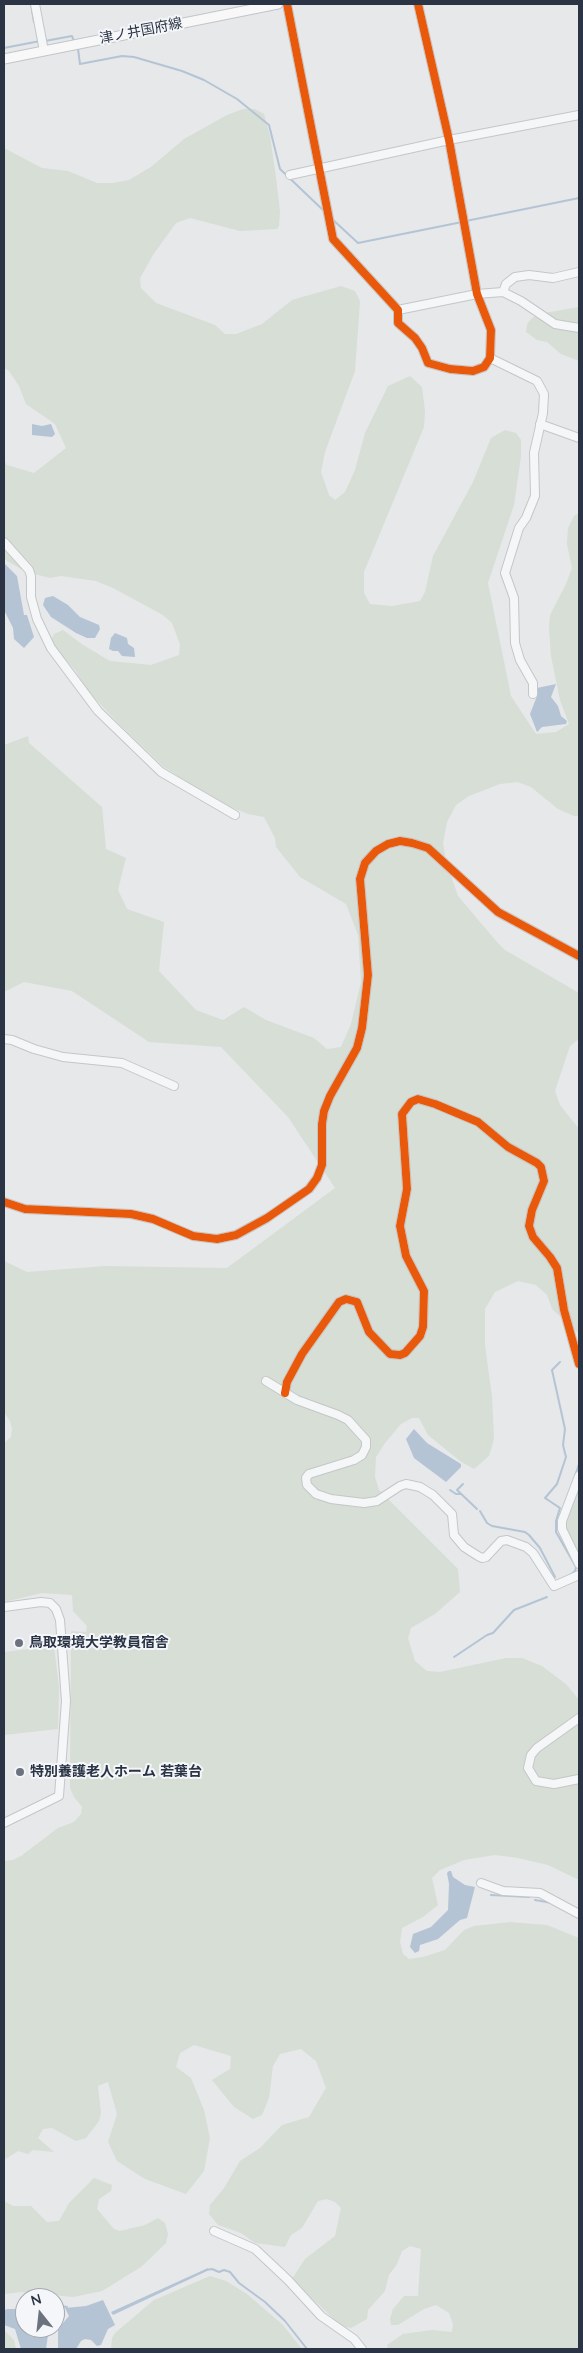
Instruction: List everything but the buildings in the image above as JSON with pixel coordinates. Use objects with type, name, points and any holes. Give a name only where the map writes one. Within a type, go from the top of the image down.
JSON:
[{"type":"main road","name":"津ノ井国府線","points":[[4,59],[278,4]]},
{"type":"street","points":[[35,4],[44,51]]},
{"type":"street","points":[[288,4],[333,239],[398,310],[398,323],[422,348],[428,363],[450,369],[473,371],[484,367],[490,358],[491,330],[477,294],[449,140],[418,4]]},
{"type":"street","points":[[290,174],[449,140],[579,115]]},
{"type":"street","points":[[503,292],[506,284],[515,277],[529,275],[553,278],[579,272]]},
{"type":"street","points":[[398,310],[477,294],[503,292],[521,301],[555,324],[579,328]]},
{"type":"street","points":[[490,358],[538,381],[544,394],[533,460],[535,496],[518,528],[505,573],[514,598],[515,643],[520,660],[534,683],[533,694]]},
{"type":"street","points":[[540,424],[579,438]]},
{"type":"street","points":[[4,542],[29,570],[31,576],[31,597],[38,619],[51,648],[98,711],[161,772],[236,815]]},
{"type":"street","points":[[4,1202],[24,1209],[131,1214],[153,1218],[193,1236],[217,1239],[236,1235],[267,1218],[309,1189],[317,1178],[322,1165],[322,1124],[324,1111],[357,1048],[362,1028],[368,975],[360,879],[365,863],[376,851],[388,844],[412,842],[428,848],[498,912],[579,956]]},
{"type":"street","points":[[4,1039],[63,1057],[122,1063],[174,1086]]},
{"type":"street","points":[[285,1393],[287,1382],[302,1354],[339,1302],[346,1299],[357,1302],[369,1332],[390,1354],[400,1355],[405,1353],[420,1336],[423,1327],[424,1291],[406,1256],[400,1226],[407,1189],[402,1114],[411,1102],[418,1100],[435,1104],[478,1122],[508,1147],[537,1163],[541,1168],[544,1182],[529,1223],[533,1237],[557,1268],[564,1310],[579,1364]]},
{"type":"street","points":[[266,1381],[313,1407],[338,1415],[357,1428],[366,1440],[366,1447],[362,1454],[354,1460],[309,1474],[306,1478],[307,1485],[316,1494],[331,1499],[364,1503],[377,1501],[406,1484],[420,1486],[433,1495],[452,1514],[454,1535],[464,1547],[478,1556],[486,1557],[501,1541],[507,1540],[526,1547],[534,1554],[554,1586],[579,1575]]},
{"type":"street","points":[[579,1476],[562,1521],[564,1536],[579,1564]]},
{"type":"street","points":[[4,1607],[41,1602],[50,1603],[56,1609],[60,1620],[66,1701],[59,1796],[4,1823]]},
{"type":"street","points":[[579,1718],[537,1748],[531,1755],[528,1768],[536,1781],[554,1784],[576,1782],[579,1779]]},
{"type":"street","points":[[481,1883],[503,1891],[540,1893],[579,1914]]},
{"type":"street","points":[[214,2231],[255,2249],[288,2280],[320,2316],[354,2338],[362,2349]]},
{"type":"shaded area","points":[[243,109],[255,109],[264,114],[270,136],[276,177],[280,212],[279,226],[277,229],[240,231],[190,218],[176,223],[153,255],[140,278],[141,288],[156,303],[215,325],[225,334],[236,334],[262,324],[292,300],[341,286],[355,291],[360,301],[355,371],[325,452],[321,472],[329,495],[335,500],[345,492],[355,470],[365,433],[388,386],[410,376],[422,387],[425,411],[424,427],[364,572],[364,593],[370,604],[392,606],[420,601],[425,592],[433,556],[473,482],[491,438],[505,430],[516,433],[521,440],[521,456],[514,505],[488,583],[511,696],[536,734],[556,732],[569,724],[560,700],[551,656],[549,628],[550,615],[572,568],[567,544],[568,528],[574,516],[579,513],[579,816],[574,816],[558,809],[531,787],[517,782],[500,784],[469,796],[456,805],[447,822],[443,843],[446,861],[458,896],[497,942],[505,950],[579,993],[579,1039],[570,1046],[555,1091],[560,1105],[579,1129],[579,1334],[552,1309],[547,1295],[536,1285],[518,1281],[495,1292],[485,1309],[485,1345],[492,1397],[494,1439],[489,1456],[474,1469],[460,1461],[428,1435],[419,1418],[412,1418],[401,1424],[376,1457],[375,1477],[379,1490],[458,1569],[460,1592],[435,1614],[411,1628],[408,1638],[415,1661],[427,1671],[440,1672],[506,1658],[522,1658],[542,1666],[567,1685],[579,1700],[579,1880],[548,1865],[518,1858],[495,1855],[464,1860],[440,1870],[432,1878],[438,1905],[423,1917],[402,1928],[400,1942],[403,1954],[409,1959],[423,1957],[445,1950],[464,1930],[474,1926],[510,1922],[547,1925],[579,1938],[579,2349],[388,2349],[387,2345],[403,2334],[432,2330],[452,2332],[453,2324],[449,2313],[436,2305],[424,2309],[398,2325],[391,2325],[390,2319],[393,2309],[404,2296],[418,2296],[421,2249],[410,2246],[402,2251],[397,2264],[389,2275],[385,2291],[368,2310],[367,2319],[351,2328],[341,2326],[292,2279],[305,2259],[335,2236],[341,2208],[335,2202],[327,2199],[318,2201],[302,2228],[291,2235],[285,2247],[255,2243],[241,2233],[218,2225],[209,2214],[210,2205],[224,2188],[240,2161],[260,2148],[282,2125],[309,2117],[326,2088],[316,2061],[301,2049],[280,2054],[273,2066],[269,2098],[262,2115],[253,2119],[234,2107],[212,2080],[230,2069],[231,2056],[194,2045],[180,2053],[176,2067],[191,2078],[204,2110],[210,2138],[204,2171],[186,2194],[145,2179],[117,2161],[108,2142],[117,2114],[108,2082],[98,2086],[101,2113],[99,2121],[86,2138],[76,2141],[52,2128],[43,2129],[38,2138],[54,2152],[33,2150],[28,2154],[18,2151],[4,2160],[4,1861],[13,1860],[21,1856],[58,1828],[74,1822],[81,1814],[82,1807],[70,1788],[71,1631],[86,1632],[87,1626],[73,1611],[72,1595],[42,1593],[4,1602],[4,1443],[11,1437],[12,1429],[10,1421],[4,1412],[4,1261],[27,1272],[105,1266],[227,1268],[335,1188],[288,1117],[221,1047],[149,1042],[72,991],[24,982],[4,992],[4,745],[28,736],[29,743],[102,807],[106,849],[126,858],[118,890],[127,909],[164,922],[159,971],[196,1010],[223,1020],[244,1007],[266,1020],[314,1038],[327,1049],[341,1047],[351,1024],[361,982],[358,935],[346,904],[300,877],[276,847],[275,838],[264,817],[248,814],[218,802],[164,767],[87,690],[75,670],[53,646],[51,640],[54,634],[63,630],[83,645],[110,661],[151,665],[179,655],[180,644],[172,623],[163,615],[96,581],[61,576],[50,578],[26,572],[4,559],[4,461],[7,465],[34,473],[66,448],[55,424],[26,404],[19,386],[9,371],[4,368],[4,148],[42,168],[68,171],[97,183],[113,183],[129,180],[151,167],[184,139],[227,115]]},
{"type":"shaded area","points":[[579,307],[579,361],[561,354],[547,342],[537,340],[526,332],[527,324],[539,314]]},
{"type":"shaded area","points":[[579,1489],[579,1552],[568,1536],[566,1519]]},
{"type":"shaded area","points":[[54,1646],[59,1687],[58,1729],[4,1735],[4,1652]]},
{"type":"shaded area","points":[[94,2178],[112,2185],[111,2191],[99,2199],[97,2209],[114,2229],[120,2231],[145,2225],[158,2218],[165,2223],[168,2234],[166,2243],[141,2267],[102,2291],[73,2297],[65,2296],[65,2288],[15,2288],[15,2293],[4,2294],[4,2201],[13,2206],[31,2206],[47,2222],[59,2221],[69,2203]]},
{"type":"shaded area","points":[[210,2276],[226,2281],[247,2294],[283,2325],[302,2349],[111,2349],[112,2338],[115,2333],[154,2300]]},
{"type":"shaded area","points":[[4,2330],[14,2340],[16,2349],[4,2349]]},
{"type":"water","points":[[32,424],[42,426],[51,424],[55,434],[52,437],[32,435]]},
{"type":"water","points":[[4,563],[17,576],[24,615],[27,615],[34,637],[24,648],[14,639],[13,628],[4,610]]},
{"type":"water","points":[[53,596],[68,605],[80,617],[99,625],[100,629],[95,638],[87,638],[76,633],[51,617],[43,605],[45,598]]},
{"type":"water","points":[[115,633],[127,638],[128,644],[134,648],[135,657],[122,656],[118,651],[109,649],[111,638]]},
{"type":"water","points":[[556,684],[551,697],[558,706],[561,716],[567,721],[566,724],[542,727],[537,732],[530,714],[537,696],[537,688]]},
{"type":"water","points":[[414,1429],[427,1443],[461,1464],[461,1467],[446,1482],[414,1458],[406,1439]]},
{"type":"water","points":[[451,1871],[453,1877],[465,1885],[475,1887],[467,1918],[460,1920],[438,1939],[420,1945],[419,1951],[415,1953],[410,1947],[413,1934],[431,1927],[448,1910],[449,1884],[447,1873]]},
{"type":"water","points":[[208,2268],[207,2271],[113,2315],[111,2312]]},
{"type":"water","points":[[103,2300],[115,2325],[108,2329],[101,2345],[97,2346],[91,2340],[85,2339],[81,2341],[76,2349],[58,2349],[58,2338],[65,2338],[65,2321],[69,2316],[65,2308],[86,2306]]},
{"type":"water","points":[[15,2309],[15,2329],[4,2325],[4,2310]]},
{"type":"water","points":[[18,2338],[48,2338],[46,2349],[21,2349]]},
{"type":"waterway","points":[[31,4],[34,22]]},
{"type":"waterway","points":[[45,41],[72,36],[74,41]]},
{"type":"waterway","points":[[4,48],[40,41]]},
{"type":"waterway","points":[[78,49],[80,64],[122,56],[134,57],[182,71],[204,80],[237,99],[269,125],[280,169],[324,211]]},
{"type":"waterway","points":[[466,221],[579,198]]},
{"type":"waterway","points":[[331,218],[358,243],[462,222]]},
{"type":"waterway","points":[[560,1362],[552,1370],[565,1429],[563,1445],[566,1457],[557,1484],[545,1498],[560,1508],[556,1521],[556,1532],[576,1567],[575,1571],[570,1575]]},
{"type":"waterway","points":[[575,1476],[579,1464]]},
{"type":"waterway","points":[[463,1484],[457,1490],[477,1509]]},
{"type":"waterway","points":[[450,1490],[456,1494],[461,1494]]},
{"type":"waterway","points":[[480,1511],[487,1523],[492,1526],[525,1532],[529,1535],[540,1548],[555,1577]]},
{"type":"waterway","points":[[454,1657],[493,1633],[514,1610],[547,1597]]},
{"type":"waterway","points":[[491,1895],[529,1897]]},
{"type":"waterway","points":[[535,1900],[552,1903]]},
{"type":"waterway","points":[[565,1910],[579,1918]]},
{"type":"waterway","points":[[206,2270],[230,2272],[239,2283],[265,2302],[285,2321],[307,2349]]},
{"type":"cycle path","points":[[287,4],[333,239],[398,310],[398,323],[415,338],[422,348],[428,363],[450,369],[473,371],[484,367],[490,358],[491,330],[477,294],[449,140],[418,4]]},
{"type":"cycle path","points":[[4,1202],[25,1209],[131,1214],[153,1219],[193,1236],[217,1239],[236,1235],[267,1218],[309,1189],[317,1178],[322,1165],[322,1124],[324,1111],[330,1096],[357,1048],[362,1028],[368,975],[360,879],[365,863],[376,851],[388,844],[400,841],[428,848],[498,912],[579,956]]},
{"type":"cycle path","points":[[285,1393],[287,1382],[302,1354],[339,1302],[346,1299],[357,1302],[369,1332],[390,1354],[400,1355],[405,1353],[420,1336],[423,1327],[424,1291],[406,1256],[400,1226],[407,1189],[402,1114],[411,1102],[418,1099],[478,1122],[508,1147],[541,1167],[544,1181],[532,1210],[529,1226],[533,1237],[557,1268],[564,1310],[579,1364]]},
{"type":"place","name":"鳥取環境大学教員宿舎","points":[[19,1643]]},
{"type":"place","name":"特別養護老人ホーム 若葉台","points":[[20,1772]]}]
